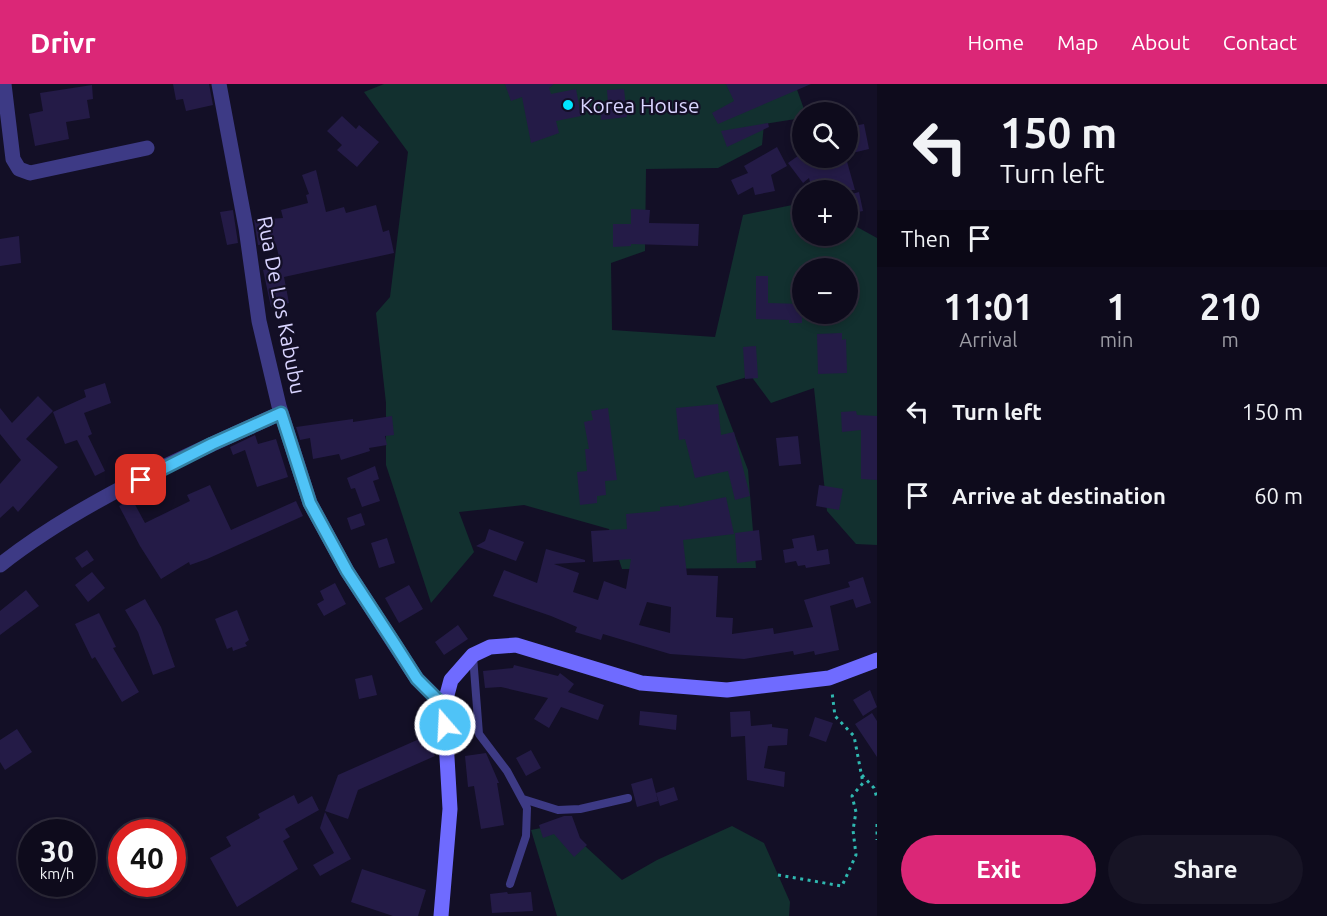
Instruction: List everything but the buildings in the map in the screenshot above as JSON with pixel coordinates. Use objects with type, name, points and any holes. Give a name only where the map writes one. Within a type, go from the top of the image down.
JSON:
[{"type":"street","points":[[4,84],[12,159],[19,169],[30,173],[147,148]]},
{"type":"street","name":"Rua De Los Kabubu","points":[[219,84],[246,228],[259,321],[281,413],[310,503],[347,571],[417,679],[444,706]]},
{"type":"street","points":[[0,565],[23,547],[86,509],[212,444],[281,413]]},
{"type":"street","points":[[441,916],[450,809],[444,706],[452,680],[473,655],[490,647],[516,645],[641,683],[727,690],[829,678],[877,660]]},
{"type":"lane","points":[[473,655],[479,734],[507,771],[527,808],[526,836],[510,884]]},
{"type":"lane","points":[[523,799],[558,810],[580,809],[628,798]]},
{"type":"path","points":[[778,875],[842,886],[856,855],[853,830],[856,812],[852,796],[863,783],[854,736],[836,716],[829,678]]},
{"type":"path","points":[[861,774],[874,788],[877,798]]},
{"type":"path","points":[[877,824],[877,840]]},
{"type":"green space","points":[[384,84],[795,84],[801,102],[792,102],[792,120],[764,124],[762,145],[718,168],[646,169],[645,251],[611,263],[612,330],[715,337],[743,215],[792,205],[792,246],[858,246],[858,228],[877,238],[877,545],[856,544],[827,511],[814,388],[771,403],[751,376],[716,386],[748,470],[756,568],[622,569],[609,529],[524,505],[459,512],[474,552],[431,603],[386,465],[386,403],[376,313],[390,297],[408,152],[364,92]]},
{"type":"green space","points":[[561,824],[622,880],[657,860],[732,826],[764,843],[790,902],[789,916],[557,916],[531,830]]},
{"type":"place","name":"Korea House","points":[[568,105]]},
{"type":"route","points":[[141,480],[212,444],[281,413],[310,503],[347,571],[417,679],[444,706],[445,725]]}]
